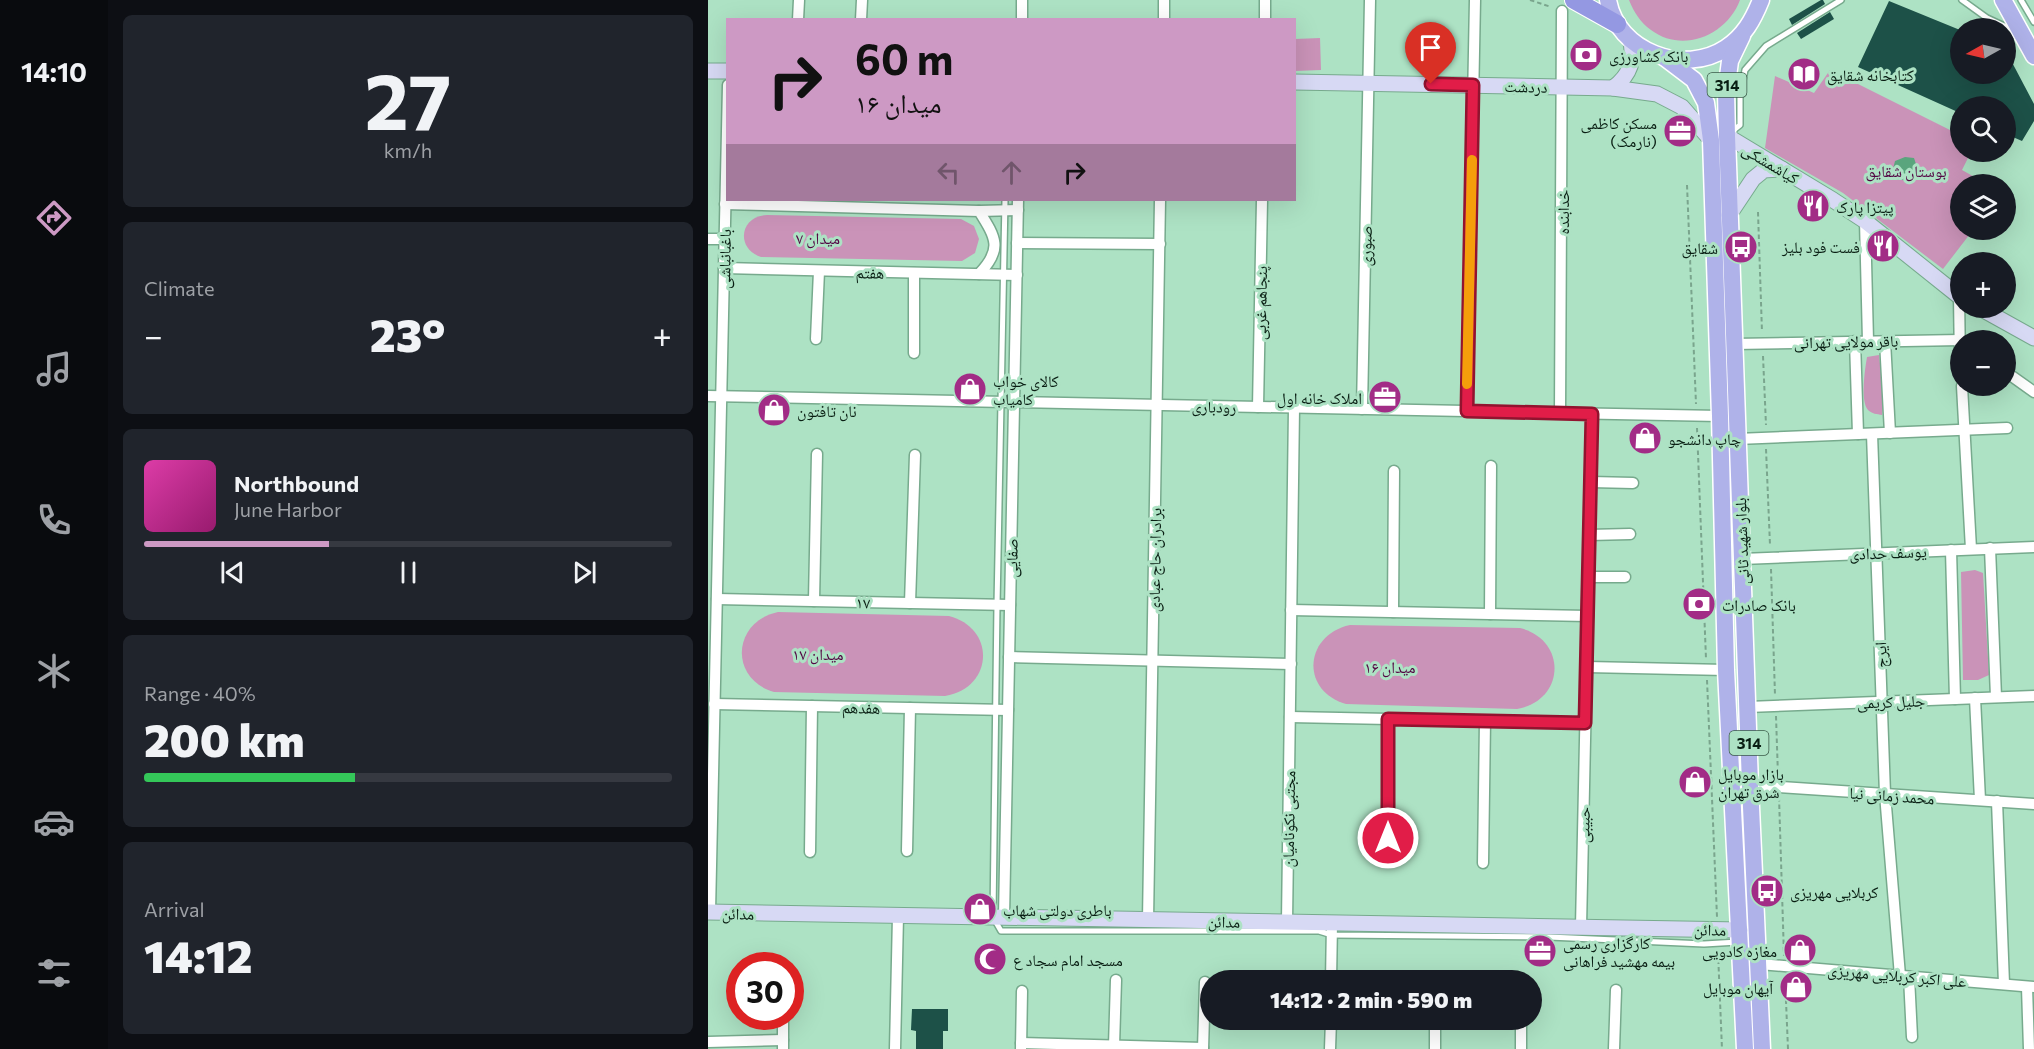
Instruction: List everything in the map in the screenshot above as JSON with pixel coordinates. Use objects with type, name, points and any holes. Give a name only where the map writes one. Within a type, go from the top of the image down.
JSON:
[{"type":"highway","points":[[1568,5],[1617,24]]},
{"type":"main road","points":[[1608,0],[1617,24],[1630,39],[1647,51],[1665,58],[1686,61],[1707,57],[1726,49],[1742,36],[1754,19],[1775,0]]},
{"type":"main road","points":[[1754,19],[1761,0]]},
{"type":"main road","points":[[2003,0],[2028,28],[2034,56]]},
{"type":"main road","name":"بلوار شهید ثانی","points":[[1742,36],[1730,61],[1719,138],[1720,416],[1726,670],[1745,1049]]},
{"type":"main road","points":[[1613,88],[1629,72],[1633,62],[1634,50],[1630,39]]},
{"type":"main road","name":"بلوار شهید ثانی","points":[[1665,58],[1694,80],[1706,103],[1719,138],[1730,215],[1750,785],[1762,1049]]},
{"type":"main road","points":[[708,71],[726,71]]},
{"type":"main road","name":"دردشت","points":[[1296,82],[1613,88],[1657,94],[1682,107],[1719,138]]},
{"type":"main road","name":"کیاشمشکی","points":[[1719,138],[1782,169],[1864,221],[1950,288]]},
{"type":"main road","points":[[1730,215],[1753,179],[1764,170],[1782,169]]},
{"type":"main road","points":[[1998,318],[2034,338]]},
{"type":"main road","points":[[1724,595],[1743,593]]},
{"type":"main road","name":"مدائن","points":[[709,912],[1287,922],[1332,929],[1581,927],[1740,936]]},
{"type":"main road","points":[[1740,936],[1757,928]]},
{"type":"street","points":[[798,18],[799,0]]},
{"type":"street","points":[[861,18],[862,0]]},
{"type":"street","points":[[1022,0],[1022,18]]},
{"type":"street","points":[[1164,0],[1164,18]]},
{"type":"street","points":[[1265,0],[1265,18]]},
{"type":"street","name":"صبوری","points":[[1362,409],[1370,0]]},
{"type":"street","points":[[1467,411],[1474,0]]},
{"type":"street","name":"خدابنده","points":[[1560,413],[1562,87],[1568,5]]},
{"type":"street","name":"باغبانباشی","points":[[709,912],[711,745],[714,704],[712,652],[717,599],[726,164]]},
{"type":"street","name":"برادران حاج عبادی","points":[[1148,920],[1160,201]]},
{"type":"street","name":"پنجاهم غربی","points":[[1258,407],[1262,201]]},
{"type":"street","points":[[725,204],[921,204],[979,211],[1005,205],[1018,205]]},
{"type":"street","name":"صفایی","points":[[999,917],[1002,710],[1009,657],[1018,205]]},
{"type":"street","points":[[979,211],[991,229],[996,246],[991,261],[979,274]]},
{"type":"street","points":[[1864,221],[1868,341]]},
{"type":"street","points":[[708,238],[724,239]]},
{"type":"street","points":[[1017,243],[1160,244]]},
{"type":"street","name":"هفتم","points":[[724,268],[1017,275]]},
{"type":"street","points":[[816,339],[819,271]]},
{"type":"street","points":[[914,273],[914,353]]},
{"type":"street","name":"باقر مولایی تهرانی","points":[[1734,344],[1950,340]]},
{"type":"street","points":[[1855,341],[1858,434]]},
{"type":"street","points":[[1885,341],[1890,433]]},
{"type":"street","points":[[2016,379],[2034,392]]},
{"type":"street","name":"رودباری","points":[[708,396],[1720,416]]},
{"type":"street","points":[[1962,396],[1971,549]]},
{"type":"street","points":[[1294,408],[1290,717],[1485,721],[1585,723],[1592,414]]},
{"type":"street","points":[[1737,439],[2007,428]]},
{"type":"street","name":"ایرج","points":[[1872,434],[1886,794],[1912,1038]]},
{"type":"street","points":[[814,601],[817,454]]},
{"type":"street","points":[[910,603],[915,455]]},
{"type":"street","points":[[1490,614],[1491,466]]},
{"type":"street","points":[[1393,612],[1394,471]]},
{"type":"street","points":[[1591,482],[1633,483]]},
{"type":"street","points":[[1589,535],[1630,534]]},
{"type":"street","name":"یوسف حدادی","points":[[1742,559],[2034,547]]},
{"type":"street","points":[[1990,548],[1996,697]]},
{"type":"street","points":[[1951,550],[1956,699]]},
{"type":"street","points":[[1588,577],[1625,577]]},
{"type":"street","name":"۱۷","points":[[717,599],[1010,605]]},
{"type":"street","points":[[1291,610],[1588,616]]},
{"type":"street","points":[[1009,657],[1291,664]]},
{"type":"street","points":[[1587,667],[1726,670]]},
{"type":"street","name":"جلیل کریمی","points":[[1748,707],[2034,696]]},
{"type":"street","points":[[1976,698],[1980,800]]},
{"type":"street","name":"هفدهم","points":[[714,704],[1002,710]]},
{"type":"street","points":[[810,852],[812,706]]},
{"type":"street","points":[[907,851],[910,708]]},
{"type":"street","name":"مجتبی نکونامیان","points":[[1287,922],[1290,717]]},
{"type":"street","points":[[1388,719],[1388,862]]},
{"type":"street","points":[[1484,863],[1485,721]]},
{"type":"street","name":"حبیبی","points":[[1581,927],[1585,723]]},
{"type":"street","name":"محمد زمانی نیا","points":[[1750,785],[2034,804]]},
{"type":"street","points":[[1997,801],[2004,984]]},
{"type":"street","points":[[895,1049],[898,916]]},
{"type":"street","points":[[1331,970],[1332,929]]},
{"type":"street","name":"علی اکبر کربلایی مهریزی","points":[[1759,964],[2030,987]]},
{"type":"street","points":[[1114,1046],[1116,980]]},
{"type":"street","points":[[2029,1049],[2030,987]]},
{"type":"street","points":[[1614,1049],[1616,990]]},
{"type":"street","points":[[1022,991],[1021,1046],[1203,1049],[1204,1030]]},
{"type":"street","points":[[1330,1030],[1330,1049]]},
{"type":"street","points":[[1435,1030],[1435,1049]]},
{"type":"street","points":[[1521,1030],[1521,1049]]},
{"type":"street","points":[[708,1042],[783,1045]]},
{"type":"lane","points":[[1719,138],[1740,125],[1740,95],[1745,70],[1766,46],[1841,0]]},
{"type":"lane","points":[[1962,0],[1987,18],[2028,28],[2021,0]]},
{"type":"lane","points":[[1002,710],[997,605],[1005,205]]},
{"type":"lane","points":[[999,917],[1001,931],[1319,931],[1332,929],[1549,937],[1718,936]]},
{"type":"path","points":[[1530,0],[1568,5]]},
{"type":"path","points":[[1687,185],[1722,1049]]},
{"type":"path","points":[[1758,212],[1788,1049]]},
{"type":"green space","points":[[1629,0],[1740,0],[1734,12],[1715,31],[1703,37],[1677,40],[1663,37],[1647,27]]},
{"type":"green space","points":[[1320,38],[1321,70],[1296,71],[1296,39]]},
{"type":"green space","name":"بوستان شقایق","points":[[1830,70],[1950,130],[1950,162],[1966,162],[1962,170],[1969,174],[1950,174],[1950,240],[1965,240],[1956,252],[1950,252],[1950,260],[1943,269],[1843,193],[1765,148],[1775,76],[1814,93]]},
{"type":"green space","name":"میدان ۷","points":[[767,215],[961,219],[974,226],[979,239],[975,253],[962,261],[761,257],[747,247],[744,233],[751,221]]},
{"type":"green space","points":[[1879,355],[1884,399],[1882,415],[1868,410],[1864,400],[1867,357]]},
{"type":"green space","points":[[1975,570],[1983,573],[1989,675],[1978,680],[1963,680],[1961,572]]},
{"type":"green space","name":"میدان ۱۷","points":[[778,612],[949,616],[964,623],[975,632],[981,644],[983,658],[980,670],[973,682],[961,691],[945,696],[774,692],[759,685],[749,675],[743,664],[742,651],[745,638],[752,627],[763,618]]},
{"type":"green space","name":"میدان ۱۶","points":[[1350,625],[1520,628],[1536,635],[1547,645],[1553,657],[1552,683],[1544,695],[1533,704],[1517,709],[1346,704],[1331,697],[1321,688],[1315,676],[1314,663],[1316,651],[1324,640],[1335,631]]},
{"type":"shaded area","points":[[1905,157],[1914,158],[1917,167],[1915,177],[1907,181],[1897,179],[1893,169],[1895,161]]},
{"type":"building","points":[[1821,0],[1825,4],[1792,25],[1789,19]]},
{"type":"building","points":[[1889,1],[1950,26],[1950,84],[2016,84],[2016,70],[2034,104],[2034,121],[2022,141],[2016,138],[2016,96],[1950,96],[1950,108],[1858,67]]},
{"type":"building","points":[[1830,12],[1834,19],[1801,39],[1797,33]]},
{"type":"building","points":[[912,1009],[948,1009],[948,1031],[943,1031],[943,1049],[916,1049],[916,1031],[911,1030]]},
{"type":"slow traffic","points":[[1467,384],[1472,160]]},
{"type":"place","name":"بانک کشاورزی","points":[[1586,55]]},
{"type":"place","name":"کتابخانه شقایق","points":[[1804,74]]},
{"type":"place","name":"مسکن کاظمی (نارمک)","points":[[1680,131]]},
{"type":"place","name":"پیتزا پارک","points":[[1813,206]]},
{"type":"place","name":"فست فود بلیز","points":[[1883,246]]},
{"type":"place","name":"شقایق","points":[[1741,247]]},
{"type":"place","name":"کالای خواب کامیاب","points":[[970,389]]},
{"type":"place","name":"املاک خانه اول","points":[[1385,397]]},
{"type":"place","name":"نان تافتون","points":[[774,410]]},
{"type":"place","name":"چاپ دانشجو","points":[[1645,438]]},
{"type":"place","name":"بانک صادرات","points":[[1699,604]]},
{"type":"place","name":"بازار موبایل شرق تهران","points":[[1695,782]]},
{"type":"place","name":"کربلایی مهریزی","points":[[1767,891]]},
{"type":"place","name":"باطری دولتی شهاب","points":[[980,909]]},
{"type":"place","name":"مغازه کادویی","points":[[1800,950]]},
{"type":"place","name":"کارگزاری رسمی بیمه مهشید فراهانی","points":[[1540,951]]},
{"type":"place","name":"مسجد امام سجاد ع","points":[[990,959]]},
{"type":"place","name":"آیهان موبایل","points":[[1796,987]]},
{"type":"route","points":[[1388,838],[1388,719],[1585,723],[1592,414],[1467,411],[1473,85],[1431,84]]}]
